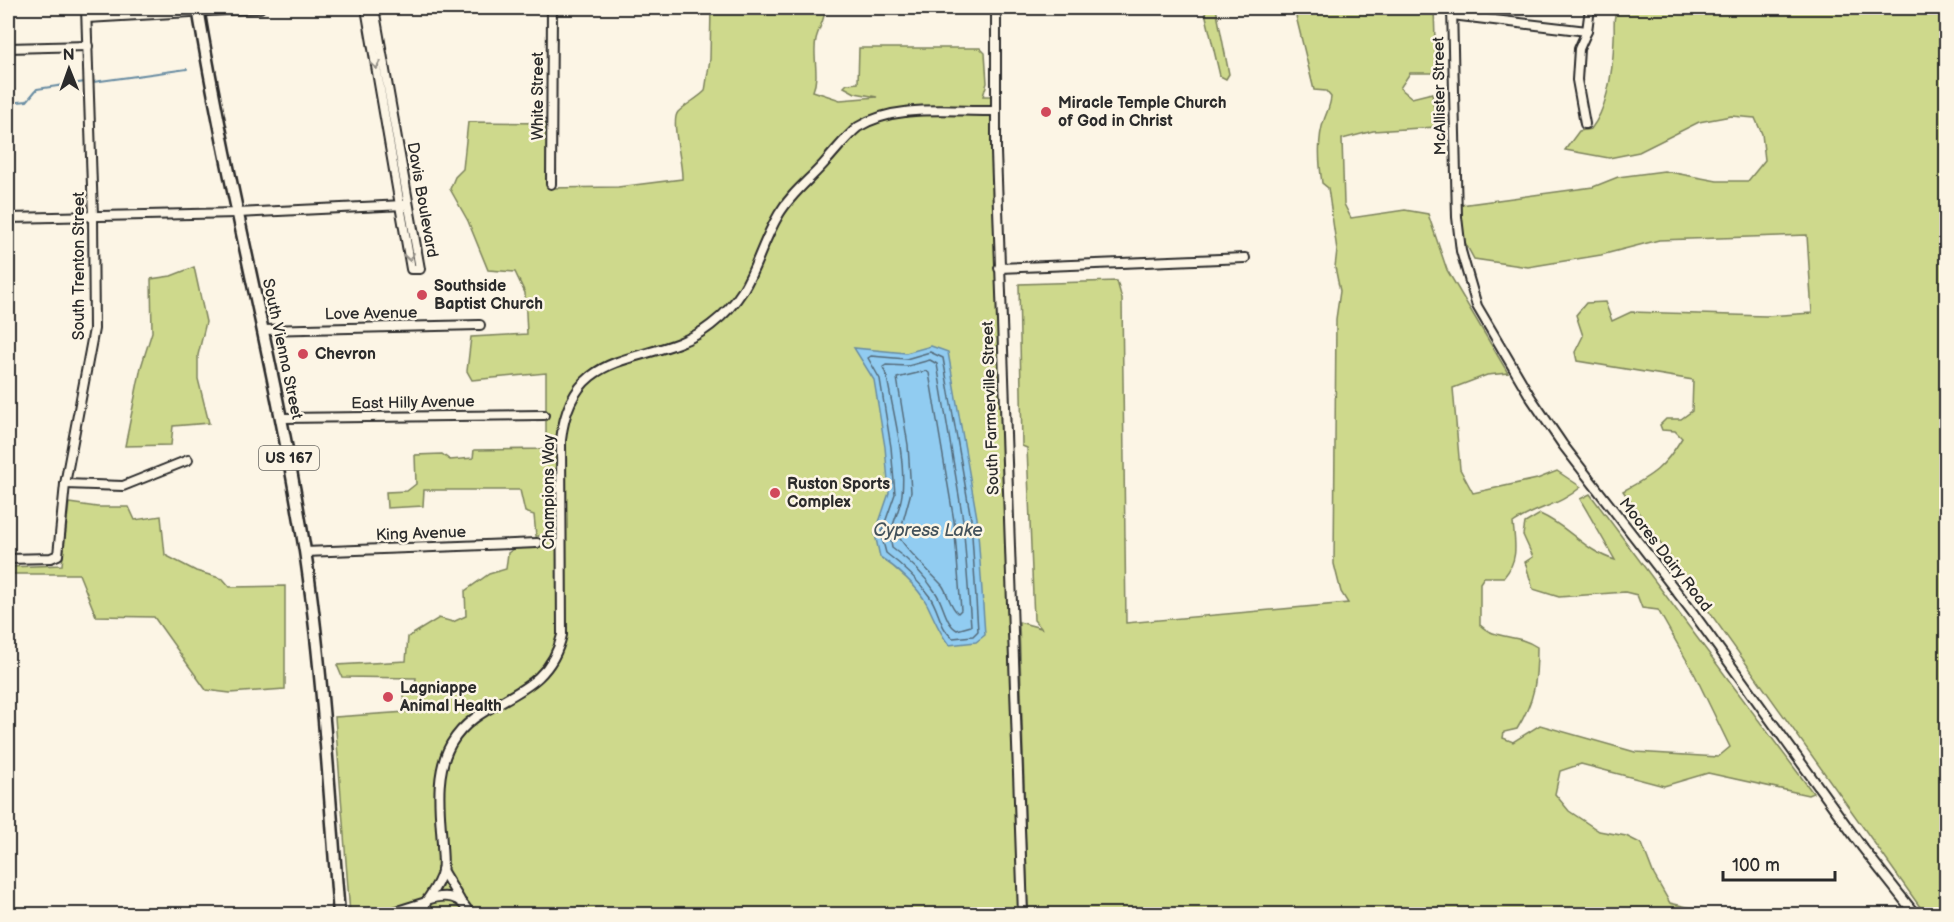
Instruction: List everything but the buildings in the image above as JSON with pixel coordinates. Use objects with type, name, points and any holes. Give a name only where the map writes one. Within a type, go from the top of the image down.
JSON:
[{"type":"highway","name":"South Vienna Street","points":[[198,9],[237,213],[282,418],[305,552],[320,675],[339,915]]},
{"type":"street","name":"South Trenton Street","points":[[8,559],[55,557],[65,484],[93,338],[93,216],[86,8]]},
{"type":"street","points":[[87,18],[198,9],[260,8]]},
{"type":"street","name":"Davis Boulevard","points":[[366,8],[404,205],[420,269],[416,271],[411,268],[404,205],[374,8]]},
{"type":"street","name":"White Street","points":[[551,184],[552,8]]},
{"type":"street","name":"South Farmerville Street","points":[[996,8],[999,268],[1023,915]]},
{"type":"street","points":[[1585,124],[1577,80],[1579,49],[1587,32],[1590,8]]},
{"type":"street","points":[[1452,11],[1587,32]]},
{"type":"street","name":"McAllister Street","points":[[1452,11],[1455,183]]},
{"type":"street","points":[[8,48],[87,46]]},
{"type":"street","name":"Champions Way","points":[[422,915],[442,870],[440,785],[444,763],[452,743],[476,718],[538,679],[553,663],[559,650],[562,617],[561,440],[566,412],[584,382],[614,362],[670,346],[695,336],[732,307],[750,282],[778,215],[789,198],[858,127],[870,119],[895,113],[996,111]]},
{"type":"street","name":"Moores Dairy Road","points":[[1455,183],[1461,251],[1477,306],[1531,398],[1563,445],[1694,614],[1856,838],[1916,915]]},
{"type":"street","points":[[8,218],[237,213],[404,205]]},
{"type":"street","points":[[999,268],[1245,258]]},
{"type":"street","name":"Love Avenue","points":[[262,330],[480,325]]},
{"type":"street","name":"East Hilly Avenue","points":[[282,418],[544,415]]},
{"type":"street","points":[[65,484],[117,487],[188,460]]},
{"type":"street","name":"King Avenue","points":[[305,552],[537,543]]},
{"type":"street","name":"Champions Way","points":[[442,870],[469,915]]},
{"type":"street","points":[[365,915],[394,912],[446,896],[461,902]]},
{"type":"green space","name":"Ruston Sports Complex","points":[[711,8],[825,8],[815,45],[816,78],[813,91],[840,100],[877,97],[855,93],[844,87],[847,84],[858,83],[859,48],[980,48],[985,53],[987,83],[983,96],[992,96],[1019,914],[350,914],[335,717],[406,712],[403,693],[411,691],[416,678],[342,677],[337,665],[406,661],[408,637],[439,618],[453,622],[466,616],[465,591],[489,574],[506,569],[508,553],[517,547],[547,545],[547,536],[536,536],[534,515],[525,512],[520,490],[424,490],[423,506],[387,508],[386,492],[407,491],[416,484],[415,455],[442,454],[450,460],[473,458],[474,450],[546,449],[546,373],[472,380],[467,371],[471,337],[527,334],[525,293],[515,272],[488,270],[468,221],[450,189],[455,177],[463,169],[468,122],[548,123],[548,188],[618,187],[682,179],[676,117],[681,109],[705,91],[710,59]]},
{"type":"green space","points":[[1204,8],[1216,8],[1229,74],[1226,79],[1220,76]]},
{"type":"green space","points":[[1294,8],[1434,8],[1436,73],[1410,73],[1400,88],[1412,98],[1432,93],[1436,127],[1373,131],[1342,139],[1344,204],[1351,218],[1405,210],[1428,214],[1447,270],[1508,373],[1487,375],[1453,388],[1460,469],[1473,493],[1537,479],[1557,471],[1581,487],[1513,523],[1515,551],[1509,571],[1504,577],[1484,577],[1480,583],[1480,625],[1492,633],[1521,640],[1537,647],[1535,680],[1528,709],[1517,729],[1504,732],[1503,738],[1513,742],[1540,725],[1635,752],[1718,757],[1730,747],[1695,675],[1658,610],[1642,608],[1637,595],[1625,592],[1559,597],[1533,589],[1525,562],[1533,557],[1523,535],[1525,523],[1540,514],[1595,551],[1615,560],[1580,499],[1590,494],[1813,793],[1808,795],[1708,773],[1664,786],[1581,764],[1560,771],[1555,794],[1569,811],[1599,831],[1626,836],[1642,844],[1654,875],[1670,903],[1717,914],[1028,914],[1019,622],[1041,628],[1034,620],[1027,448],[1022,446],[1019,284],[1117,281],[1122,299],[1126,623],[1348,603],[1341,592],[1334,564],[1336,319],[1340,291],[1335,267],[1337,250],[1328,188],[1322,183],[1319,159],[1320,135],[1331,97],[1326,91],[1314,90]]},
{"type":"green space","points":[[1618,8],[1946,8],[1946,914],[1925,914],[1623,491],[1657,470],[1682,438],[1675,431],[1662,430],[1660,425],[1666,419],[1681,419],[1692,411],[1693,380],[1577,361],[1575,352],[1583,336],[1576,315],[1586,303],[1605,302],[1612,321],[1631,312],[1766,316],[1812,313],[1807,235],[1659,240],[1601,255],[1528,267],[1474,259],[1462,237],[1461,205],[1593,187],[1618,177],[1664,171],[1717,181],[1748,181],[1765,160],[1762,134],[1755,118],[1731,116],[1699,122],[1639,152],[1609,158],[1565,150],[1579,131],[1591,129],[1602,109],[1611,74],[1614,19]]},
{"type":"green space","points":[[194,267],[206,322],[198,355],[198,379],[209,423],[173,426],[171,445],[125,446],[141,367],[152,332],[151,279],[171,276]]},
{"type":"green space","points":[[69,503],[97,507],[129,507],[135,520],[161,516],[165,555],[196,571],[223,579],[230,587],[285,586],[285,689],[230,693],[206,690],[154,617],[96,616],[79,574],[8,574],[8,567],[62,565]]},
{"type":"water","name":"Cypress Lake","points":[[931,346],[948,352],[977,518],[985,635],[976,642],[949,645],[918,591],[900,572],[880,557],[875,534],[889,493],[885,447],[874,380],[854,348],[906,353]]},
{"type":"waterway","points":[[93,82],[187,69]]},
{"type":"waterway","points":[[8,103],[27,101],[37,89],[85,82]]},
{"type":"place","name":"Miracle Temple Church of God in Christ","points":[[1046,112]]},
{"type":"place","name":"Southside Baptist Church","points":[[422,295]]},
{"type":"place","name":"Chevron","points":[[303,354]]},
{"type":"place","name":"Ruston Sports Complex","points":[[775,493]]},
{"type":"place","name":"Lagniappe Animal Health","points":[[388,697]]}]
